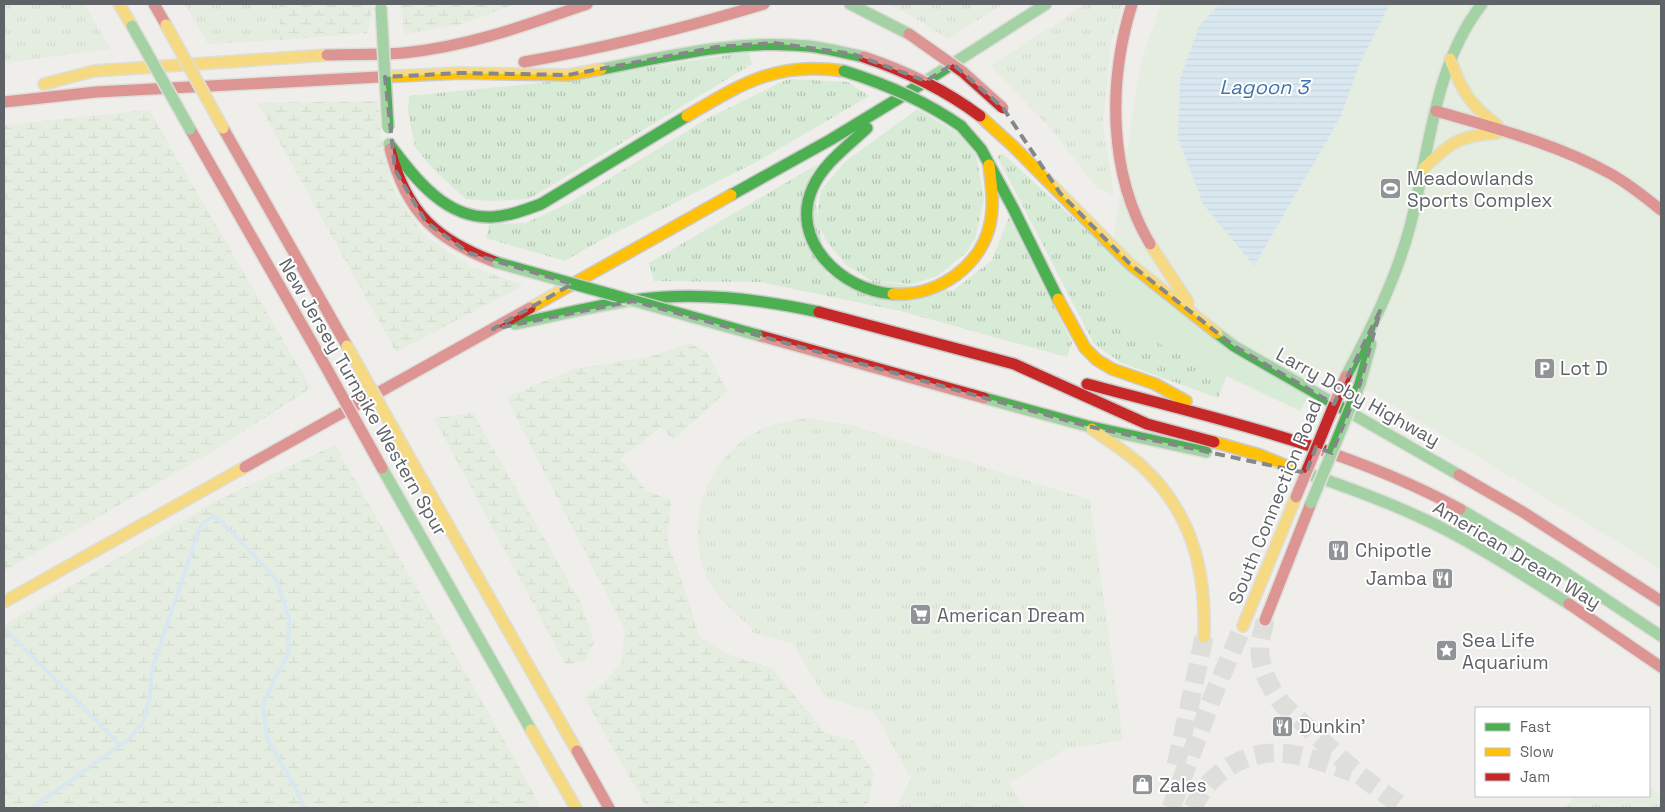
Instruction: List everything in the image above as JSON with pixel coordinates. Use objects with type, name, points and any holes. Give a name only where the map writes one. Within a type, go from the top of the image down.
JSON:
[{"type":"main road","name":"New Jersey Turnpike Western Spur","points":[[120,4],[576,808]]},
{"type":"main road","name":"New Jersey Turnpike Western Spur","points":[[154,4],[609,808]]},
{"type":"main road","points":[[4,95],[94,71],[348,54],[403,53],[474,41],[519,28],[587,4]]},
{"type":"main road","points":[[460,73],[562,56],[636,41],[764,4]]},
{"type":"main road","points":[[850,4],[909,34],[953,64],[1006,111]]},
{"type":"main road","points":[[4,602],[743,189],[896,100],[1046,4]]},
{"type":"main road","points":[[1132,4],[1121,40],[1115,87],[1117,134],[1123,173],[1142,231],[1198,319]]},
{"type":"main road","name":"South Connection Road","points":[[1265,620],[1360,384],[1380,311],[1405,244],[1450,60],[1467,23],[1482,4]]},
{"type":"main road","points":[[381,6],[389,144],[395,170],[404,191],[426,222],[456,246],[498,264],[1087,426],[1258,463],[1291,468]]},
{"type":"main road","points":[[348,54],[440,39],[499,21]]},
{"type":"main road","points":[[4,102],[104,92],[460,73],[568,75],[691,51],[756,44],[809,46],[864,57],[906,72],[932,84],[980,116],[1060,193]]},
{"type":"main road","points":[[1450,60],[1463,92],[1472,104],[1508,133]]},
{"type":"main road","points":[[389,144],[410,173],[427,190],[443,202],[470,214],[491,217],[503,216],[515,214],[541,204],[728,92],[766,74],[791,68],[820,68],[844,71],[879,82],[915,97],[962,126],[981,149],[1013,208],[1075,332],[1091,354],[1112,369],[1155,384],[1218,419]]},
{"type":"main road","points":[[896,100],[826,168],[810,192],[806,210],[808,229],[822,256],[843,277],[871,291],[882,294],[904,295],[927,291],[939,286],[959,273],[976,256],[987,237],[990,227],[992,193],[989,165]]},
{"type":"main road","points":[[1436,111],[1560,151],[1606,171],[1636,190],[1661,210]]},
{"type":"main road","points":[[1424,169],[1444,147],[1460,138],[1508,133]]},
{"type":"main road","points":[[1029,146],[1060,193]]},
{"type":"main road","name":"Larry Doby Highway","points":[[1060,193],[1130,264],[1198,319],[1242,351],[1531,517],[1661,602]]},
{"type":"main road","points":[[493,329],[634,300],[700,296],[772,302],[812,310],[1218,419],[1330,452],[1374,468],[1438,497],[1480,520],[1540,556],[1661,636]]},
{"type":"main road","name":"South Connection Road","points":[[1243,626],[1346,376],[1380,311]]},
{"type":"main road","points":[[1014,364],[1147,424],[1260,455],[1291,468]]},
{"type":"main road","points":[[1087,426],[1143,467],[1160,484],[1177,507],[1194,546],[1202,573],[1205,604],[1204,637]]},
{"type":"main road","name":"American Dream Way","points":[[1291,468],[1370,495],[1463,539],[1562,600],[1661,667]]},
{"type":"highlighted area","points":[[774,43],[853,54],[926,81],[953,64],[1003,108],[1060,193],[1130,264],[1234,346],[1334,404],[1380,311],[1360,384],[1332,453],[1316,447],[1306,473],[1087,426],[633,301],[493,329],[572,284],[469,253],[426,222],[395,170],[385,77],[460,73],[568,75],[717,47]]},
{"type":"green space","points":[[4,4],[84,4],[110,49],[4,63]]},
{"type":"green space","points":[[185,4],[279,4],[280,40],[208,44]]},
{"type":"green space","points":[[279,4],[374,4],[367,33],[280,40]]},
{"type":"green space","points":[[401,4],[515,4],[462,24],[404,34]]},
{"type":"green space","points":[[888,4],[1003,4],[948,39],[905,12]]},
{"type":"green space","points":[[1085,4],[1123,4],[1111,42],[1103,125],[1114,195],[1097,188],[1051,129],[991,66]]},
{"type":"green space","name":"Meadowlands Sports Complex","points":[[1161,4],[1661,4],[1661,571],[1626,547],[1378,396],[1324,368],[1300,411],[1101,316],[1141,62]]},
{"type":"green space","points":[[748,52],[752,64],[529,199],[491,201],[466,199],[434,170],[415,147],[408,111],[409,96],[558,81]]},
{"type":"green space","points":[[788,79],[848,82],[869,96],[762,159],[601,240],[565,261],[486,238],[489,224],[526,223],[571,202],[710,117]]},
{"type":"green space","points":[[378,101],[382,147],[394,191],[425,236],[472,267],[524,285],[396,352],[258,103]]},
{"type":"green space","points":[[917,109],[959,134],[976,155],[984,199],[975,239],[966,253],[937,276],[911,284],[870,280],[845,264],[825,239],[819,226],[818,213],[821,190],[845,162]]},
{"type":"green space","points":[[149,110],[311,388],[208,454],[4,571],[4,125]]},
{"type":"green space","points":[[1003,154],[1232,363],[1218,398],[1122,363],[1094,344],[997,156]]},
{"type":"green space","points":[[818,164],[811,175],[827,275],[953,291],[992,260],[1009,217],[1072,343],[1067,357],[900,311],[759,282],[654,281],[649,263]]},
{"type":"green space","points":[[690,343],[708,354],[727,391],[673,440],[661,427],[620,459],[646,490],[671,501],[667,538],[700,637],[727,654],[772,668],[825,733],[854,741],[874,774],[868,802],[863,808],[647,808],[584,697],[602,684],[622,662],[625,630],[506,397],[574,369],[649,357]]},
{"type":"green space","points":[[473,413],[582,605],[594,643],[585,661],[566,665],[434,418]]},
{"type":"green space","points":[[808,418],[850,425],[1090,500],[1123,740],[1065,749],[1009,783],[1024,808],[896,808],[911,779],[874,712],[825,697],[793,644],[752,632],[753,628],[734,613],[723,601],[709,581],[701,561],[698,539],[703,497],[712,477],[724,459],[739,444],[757,432],[782,423]]},
{"type":"green space","points":[[335,445],[511,752],[541,808],[4,808],[4,625],[218,500]]},
{"type":"green space","points":[[1650,787],[1661,796],[1661,808],[1565,808],[1574,797],[1650,797]]},
{"type":"water","name":"Lagoon 3","points":[[1220,4],[1390,4],[1360,63],[1340,118],[1254,266],[1203,204],[1178,138],[1180,79],[1199,26]]},
{"type":"waterway","points":[[32,808],[129,739],[144,721],[150,695],[152,669],[201,525],[213,516],[223,523],[276,579],[289,618],[288,655],[263,705],[267,738],[297,791],[304,808]]},
{"type":"waterway","points":[[5,629],[120,745]]},
{"type":"tunnel","points":[[1265,620],[1260,643],[1261,660],[1269,684],[1283,705],[1358,774],[1404,808]]},
{"type":"tunnel","points":[[1171,808],[1215,691],[1243,626]]},
{"type":"tunnel","points":[[1176,765],[1204,637]]},
{"type":"tunnel","points":[[1193,808],[1207,785],[1216,776],[1227,768],[1258,755],[1273,753],[1289,754],[1320,761],[1352,772]]},
{"type":"traffic: fast","points":[[850,4],[909,34]]},
{"type":"traffic: fast","points":[[731,195],[830,140],[896,100],[1046,4]]},
{"type":"traffic: fast","points":[[1346,376],[1373,323],[1397,268],[1409,230],[1442,84],[1452,56],[1465,29],[1482,4]]},
{"type":"traffic: fast","points":[[381,7],[388,128]]},
{"type":"traffic: fast","points":[[132,26],[190,129]]},
{"type":"traffic: fast","points":[[601,69],[678,54],[756,45],[808,46],[864,57]]},
{"type":"traffic: fast","points":[[844,71],[905,94],[961,126]]},
{"type":"traffic: fast","points":[[389,144],[421,183],[446,204],[475,216],[492,217],[511,214],[541,204],[687,116]]},
{"type":"traffic: fast","points":[[961,126],[981,149],[1013,208],[1058,299]]},
{"type":"traffic: fast","points":[[867,128],[837,155],[818,178],[807,207],[808,226],[814,243],[824,259],[839,273],[855,283],[874,291],[893,294]]},
{"type":"traffic: fast","points":[[498,263],[757,335]]},
{"type":"traffic: fast","points":[[515,324],[619,302],[680,296],[750,300],[819,312]]},
{"type":"traffic: fast","points":[[1217,333],[1234,346],[1459,475]]},
{"type":"traffic: fast","points":[[1360,384],[1371,344]]},
{"type":"traffic: fast","points":[[1311,503],[1360,384]]},
{"type":"traffic: fast","points":[[984,398],[1087,426],[1206,452]]},
{"type":"traffic: fast","points":[[382,468],[531,730]]},
{"type":"traffic: fast","points":[[1306,473],[1376,498],[1460,537],[1569,604]]},
{"type":"traffic: fast","points":[[1460,509],[1557,567],[1661,636]]},
{"type":"traffic: slow","points":[[119,4],[132,26]]},
{"type":"traffic: slow","points":[[166,25],[223,128]]},
{"type":"traffic: slow","points":[[44,84],[94,71],[327,55]]},
{"type":"traffic: slow","points":[[1450,59],[1458,80],[1468,96],[1497,125]]},
{"type":"traffic: slow","points":[[379,77],[460,73],[568,75],[601,69]]},
{"type":"traffic: slow","points":[[687,116],[761,77],[799,69],[844,71]]},
{"type":"traffic: slow","points":[[980,116],[1014,147],[1130,264],[1217,333]]},
{"type":"traffic: slow","points":[[1424,168],[1441,152],[1456,142],[1473,136],[1497,133]]},
{"type":"traffic: slow","points":[[893,294],[910,294],[942,284],[969,264],[979,251],[987,236],[992,212],[989,165]]},
{"type":"traffic: slow","points":[[530,308],[731,195]]},
{"type":"traffic: slow","points":[[1150,244],[1188,302]]},
{"type":"traffic: slow","points":[[1058,299],[1085,348],[1097,360],[1112,369],[1155,384],[1186,401]]},
{"type":"traffic: slow","points":[[347,346],[407,453]]},
{"type":"traffic: slow","points":[[1092,429],[1144,468],[1161,486],[1185,525],[1199,567],[1204,613],[1204,637]]},
{"type":"traffic: slow","points":[[1214,442],[1260,455],[1291,468]]},
{"type":"traffic: slow","points":[[407,453],[577,751]]},
{"type":"traffic: slow","points":[[4,602],[245,467]]},
{"type":"traffic: slow","points":[[1243,626],[1296,497]]},
{"type":"traffic: slow","points":[[531,730],[576,808]]},
{"type":"traffic: jam","points":[[154,4],[166,25]]},
{"type":"traffic: jam","points":[[327,55],[403,53],[450,46],[497,34],[587,4]]},
{"type":"traffic: jam","points":[[524,62],[645,37],[764,4]]},
{"type":"traffic: jam","points":[[1132,4],[1119,64],[1116,126],[1126,187],[1136,216],[1150,244]]},
{"type":"traffic: jam","points":[[909,34],[963,72],[1003,108]]},
{"type":"traffic: jam","points":[[864,57],[895,68],[924,82],[953,97],[980,116]]},
{"type":"traffic: jam","points":[[4,102],[96,92],[379,77]]},
{"type":"traffic: jam","points":[[1436,111],[1547,145],[1590,163],[1618,178],[1661,210]]},
{"type":"traffic: jam","points":[[223,128],[347,346]]},
{"type":"traffic: jam","points":[[190,129],[322,360]]},
{"type":"traffic: jam","points":[[390,149],[405,191],[427,222],[458,245],[498,263]]},
{"type":"traffic: jam","points":[[245,467],[530,308]]},
{"type":"traffic: jam","points":[[819,312],[1014,364],[1147,424],[1214,442]]},
{"type":"traffic: jam","points":[[757,335],[984,398]]},
{"type":"traffic: jam","points":[[322,360],[382,468]]},
{"type":"traffic: jam","points":[[1296,497],[1346,376]]},
{"type":"traffic: jam","points":[[1087,384],[1230,422],[1324,451],[1416,487],[1460,509]]},
{"type":"traffic: jam","points":[[1459,475],[1523,512],[1661,601]]},
{"type":"traffic: jam","points":[[1265,620],[1311,503]]},
{"type":"traffic: jam","points":[[1569,604],[1661,667]]},
{"type":"traffic: jam","points":[[577,751],[609,808]]},
{"type":"place","name":"Meadowlands Sports Complex","points":[[1391,189]]},
{"type":"place","name":"Lot D","points":[[1544,368]]},
{"type":"place","name":"Chipotle","points":[[1339,550]]},
{"type":"place","name":"Jamba","points":[[1443,578]]},
{"type":"place","name":"American Dream","points":[[921,615]]},
{"type":"place","name":"Sea Life Aquarium","points":[[1446,651]]},
{"type":"place","name":"Dunkin'","points":[[1283,726]]},
{"type":"place","name":"Zales","points":[[1143,785]]}]
